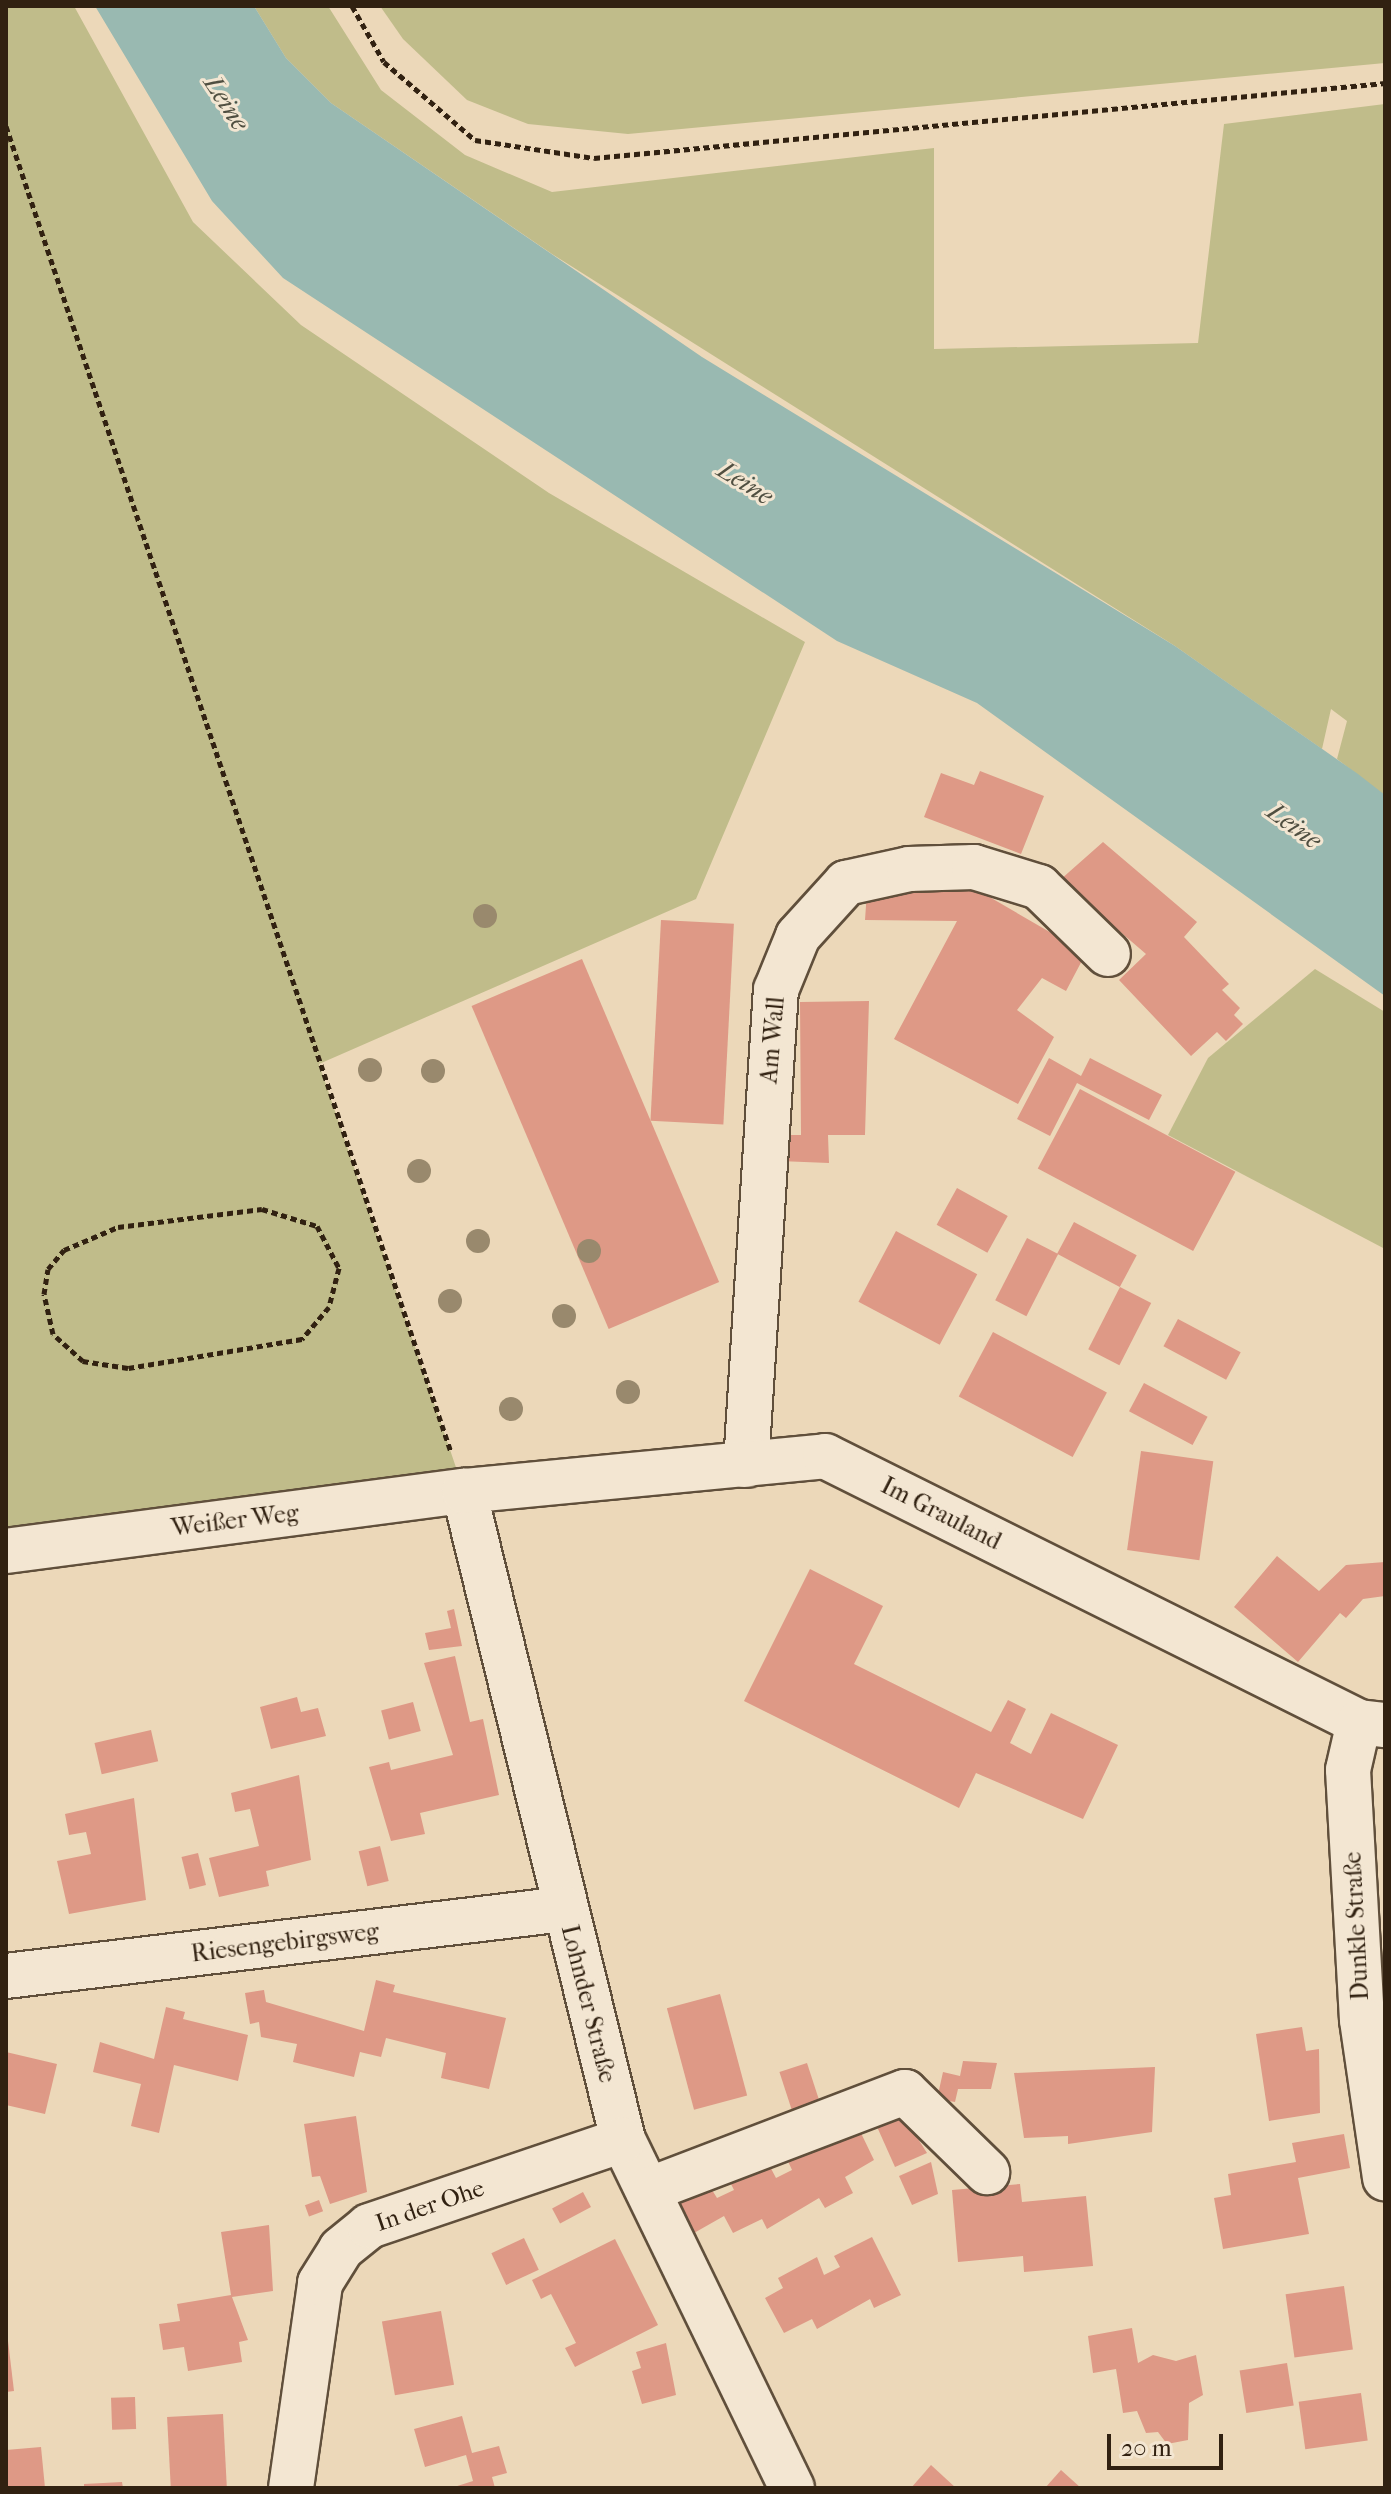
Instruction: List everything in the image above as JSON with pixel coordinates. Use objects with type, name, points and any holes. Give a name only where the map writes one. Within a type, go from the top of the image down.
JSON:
[{"type":"street","name":"Am Wall","points":[[746,1465],[776,990],[798,936],[846,883],[909,869],[974,867],[1039,887],[1108,954]]},
{"type":"street","name":"Im Grauland","points":[[464,1491],[825,1456],[1372,1724]]},
{"type":"street","name":"Weißer Weg","points":[[6,1551],[464,1491]]},
{"type":"street","name":"Lohnder Straße","points":[[464,1491],[623,2140],[792,2488]]},
{"type":"street","name":"Dunkle Straße","points":[[1372,1724],[1348,1770],[1362,2020],[1385,2178]]},
{"type":"street","name":"Riesengebirgsweg","points":[[6,1976],[564,1909]]},
{"type":"street","points":[[648,2190],[905,2092],[987,2172]]},
{"type":"street","name":"In der Ohe","points":[[291,2488],[320,2283],[341,2249],[369,2226],[623,2140]]},
{"type":"path","points":[[352,6],[384,62],[475,140],[594,158],[1385,83]]},
{"type":"path","points":[[6,126],[464,1491]]},
{"type":"path","points":[[262,1209],[317,1226],[339,1268],[329,1307],[302,1339],[128,1368],[83,1361],[53,1334],[44,1294],[48,1269],[64,1250],[118,1227],[262,1209]]},
{"type":"shaded area","points":[[6,6],[74,6],[193,222],[301,325],[549,493],[805,642],[696,899],[319,1064],[464,1491],[6,1551]]},
{"type":"shaded area","points":[[254,6],[328,6],[381,90],[465,155],[552,192],[934,148],[934,349],[1198,343],[1224,124],[1385,104],[1385,796],[1337,759],[1347,721],[1331,709],[1322,749],[1175,646],[552,254],[331,103],[286,58]]},
{"type":"shaded area","points":[[380,6],[1385,6],[1385,63],[628,134],[528,124],[467,100],[403,39]]},
{"type":"shaded area","points":[[1315,969],[1385,1012],[1385,1249],[1168,1135],[1208,1058]]},
{"type":"water","name":"Leine","points":[[95,6],[254,6],[286,58],[331,103],[702,357],[1175,646],[1358,774],[1385,795],[1385,996],[977,703],[837,641],[283,278],[212,201]]},
{"type":"building","points":[[980,771],[1044,796],[1021,854],[924,817],[941,773],[974,785]]},
{"type":"building","points":[[1103,842],[1197,922],[1184,937],[1229,984],[1222,990],[1240,1008],[1234,1015],[1243,1024],[1226,1041],[1217,1032],[1191,1056],[1119,980],[1146,954],[1060,880]]},
{"type":"building","points":[[974,888],[1086,953],[1066,991],[1042,978],[1017,1010],[1054,1037],[1018,1104],[894,1039],[957,921],[865,920],[867,891]]},
{"type":"building","points":[[661,920],[734,924],[723,1125],[650,1121]]},
{"type":"building","points":[[582,959],[719,1282],[609,1329],[472,1006]]},
{"type":"building","points":[[869,1001],[865,1135],[828,1135],[829,1163],[779,1161],[780,1135],[801,1135],[800,1002]]},
{"type":"building","points":[[1049,1058],[1081,1076],[1090,1058],[1162,1095],[1149,1120],[1077,1083],[1050,1136],[1017,1119]]},
{"type":"building","points":[[1080,1089],[1235,1172],[1193,1251],[1038,1168]]},
{"type":"building","points":[[957,1188],[1008,1216],[987,1253],[937,1225]]},
{"type":"building","points":[[1074,1222],[1137,1255],[1120,1287],[1057,1254]]},
{"type":"building","points":[[896,1231],[977,1274],[940,1345],[858,1302]]},
{"type":"building","points":[[1027,1238],[1058,1254],[1026,1316],[995,1300]]},
{"type":"building","points":[[1120,1287],[1151,1303],[1119,1365],[1088,1349]]},
{"type":"building","points":[[1178,1319],[1241,1352],[1226,1380],[1163,1346]]},
{"type":"building","points":[[993,1332],[1107,1393],[1073,1457],[959,1396]]},
{"type":"building","points":[[1144,1383],[1208,1417],[1193,1445],[1129,1411]]},
{"type":"building","points":[[1141,1451],[1213,1461],[1199,1560],[1127,1550]]},
{"type":"building","points":[[1277,1556],[1319,1591],[1346,1565],[1385,1562],[1385,1596],[1363,1599],[1346,1618],[1340,1613],[1298,1662],[1234,1607]]},
{"type":"building","points":[[810,1569],[883,1606],[854,1664],[991,1732],[1008,1700],[1026,1709],[1010,1743],[1031,1754],[1051,1713],[1118,1745],[1083,1819],[976,1773],[959,1808],[744,1701]]},
{"type":"building","points":[[454,1609],[462,1646],[429,1650],[425,1633],[451,1628],[447,1611]]},
{"type":"building","points":[[455,1656],[470,1722],[483,1719],[499,1795],[420,1813],[425,1834],[391,1841],[369,1767],[389,1762],[391,1770],[453,1755],[424,1663]]},
{"type":"building","points":[[297,1697],[301,1712],[318,1708],[326,1736],[271,1749],[260,1707]]},
{"type":"building","points":[[413,1702],[421,1731],[389,1740],[381,1711]]},
{"type":"building","points":[[151,1730],[158,1761],[102,1774],[94,1743]]},
{"type":"building","points":[[299,1775],[311,1860],[266,1871],[269,1886],[219,1897],[209,1858],[259,1846],[250,1809],[235,1812],[231,1793]]},
{"type":"building","points":[[134,1798],[146,1900],[69,1914],[57,1861],[91,1854],[86,1832],[69,1835],[65,1814]]},
{"type":"building","points":[[380,1846],[389,1881],[367,1886],[359,1851]]},
{"type":"building","points":[[198,1853],[206,1885],[189,1889],[182,1857]]},
{"type":"building","points":[[376,1980],[395,1985],[393,1992],[506,2018],[489,2089],[441,2078],[446,2053],[386,2038],[381,2057],[360,2052],[354,2077],[293,2062],[297,2044],[261,2037],[259,2022],[250,2024],[245,1993],[264,1990],[266,2002],[364,2031]]},
{"type":"building","points":[[720,1994],[747,2095],[694,2110],[667,2008]]},
{"type":"building","points":[[166,2007],[185,2012],[183,2019],[248,2035],[238,2081],[174,2065],[159,2133],[131,2126],[141,2084],[93,2072],[100,2042],[154,2059]]},
{"type":"building","points":[[1302,2027],[1306,2051],[1319,2049],[1320,2113],[1269,2121],[1256,2034]]},
{"type":"building","points":[[6,2052],[57,2064],[45,2114],[6,2105]]},
{"type":"building","points":[[963,2061],[997,2063],[991,2089],[958,2089],[955,2102],[937,2099],[943,2072],[960,2076]]},
{"type":"building","points":[[807,2063],[821,2105],[793,2114],[779,2072]]},
{"type":"building","points":[[1155,2067],[1152,2132],[1068,2144],[1068,2136],[1024,2138],[1014,2073]]},
{"type":"building","points":[[899,2109],[927,2153],[895,2167],[874,2120]]},
{"type":"building","points":[[356,2116],[367,2192],[330,2204],[320,2176],[312,2177],[304,2124]]},
{"type":"building","points":[[859,2129],[874,2160],[845,2177],[853,2193],[825,2208],[819,2198],[767,2229],[762,2219],[733,2233],[724,2216],[694,2233],[678,2202],[709,2185],[717,2198],[734,2190],[728,2178],[766,2159],[776,2178],[792,2170],[786,2157]]},
{"type":"building","points":[[1344,2134],[1350,2168],[1298,2178],[1309,2234],[1223,2249],[1214,2198],[1231,2195],[1228,2174],[1296,2162],[1292,2143]]},
{"type":"building","points":[[931,2162],[938,2194],[912,2205],[899,2176]]},
{"type":"building","points":[[1020,2184],[1022,2202],[1086,2196],[1093,2266],[1024,2272],[1023,2256],[958,2262],[952,2190]]},
{"type":"building","points":[[583,2192],[591,2207],[560,2223],[552,2208]]},
{"type":"building","points":[[319,2200],[323,2211],[309,2216],[305,2205]]},
{"type":"building","points":[[269,2225],[273,2291],[232,2297],[248,2340],[239,2342],[242,2362],[188,2371],[184,2347],[163,2350],[159,2324],[180,2321],[177,2304],[231,2295],[221,2232]]},
{"type":"building","points":[[872,2237],[901,2295],[874,2308],[870,2299],[817,2329],[812,2319],[784,2333],[765,2298],[783,2288],[778,2278],[817,2257],[824,2275],[840,2267],[834,2256]]},
{"type":"building","points":[[524,2238],[539,2270],[506,2285],[491,2253]]},
{"type":"building","points":[[615,2239],[658,2325],[575,2367],[565,2348],[576,2343],[551,2294],[541,2299],[532,2280]]},
{"type":"building","points":[[1344,2286],[1353,2349],[1294,2358],[1286,2294]]},
{"type":"building","points":[[441,2311],[454,2385],[395,2395],[382,2321]]},
{"type":"building","points":[[6,2324],[14,2391],[6,2392]]},
{"type":"building","points":[[1132,2328],[1138,2363],[1153,2355],[1176,2361],[1196,2355],[1203,2395],[1189,2403],[1188,2440],[1167,2444],[1158,2432],[1146,2433],[1137,2411],[1123,2413],[1116,2369],[1093,2373],[1088,2336]]},
{"type":"building","points":[[666,2343],[676,2395],[642,2404],[632,2371],[641,2368],[636,2352]]},
{"type":"building","points":[[1287,2363],[1294,2405],[1246,2413],[1240,2371]]},
{"type":"building","points":[[1361,2393],[1368,2441],[1305,2449],[1299,2402]]},
{"type":"building","points":[[135,2397],[136,2429],[112,2430],[111,2398]]},
{"type":"building","points":[[223,2414],[227,2488],[171,2488],[167,2417]]},
{"type":"building","points":[[462,2416],[472,2453],[499,2446],[507,2473],[492,2477],[495,2488],[451,2488],[473,2481],[466,2455],[425,2467],[414,2429]]},
{"type":"building","points":[[41,2447],[45,2488],[6,2488],[6,2450]]},
{"type":"building","points":[[931,2465],[956,2488],[911,2488]]},
{"type":"building","points":[[1061,2470],[1081,2488],[1045,2488]]},
{"type":"building","points":[[122,2482],[123,2488],[84,2488],[84,2484]]}]
